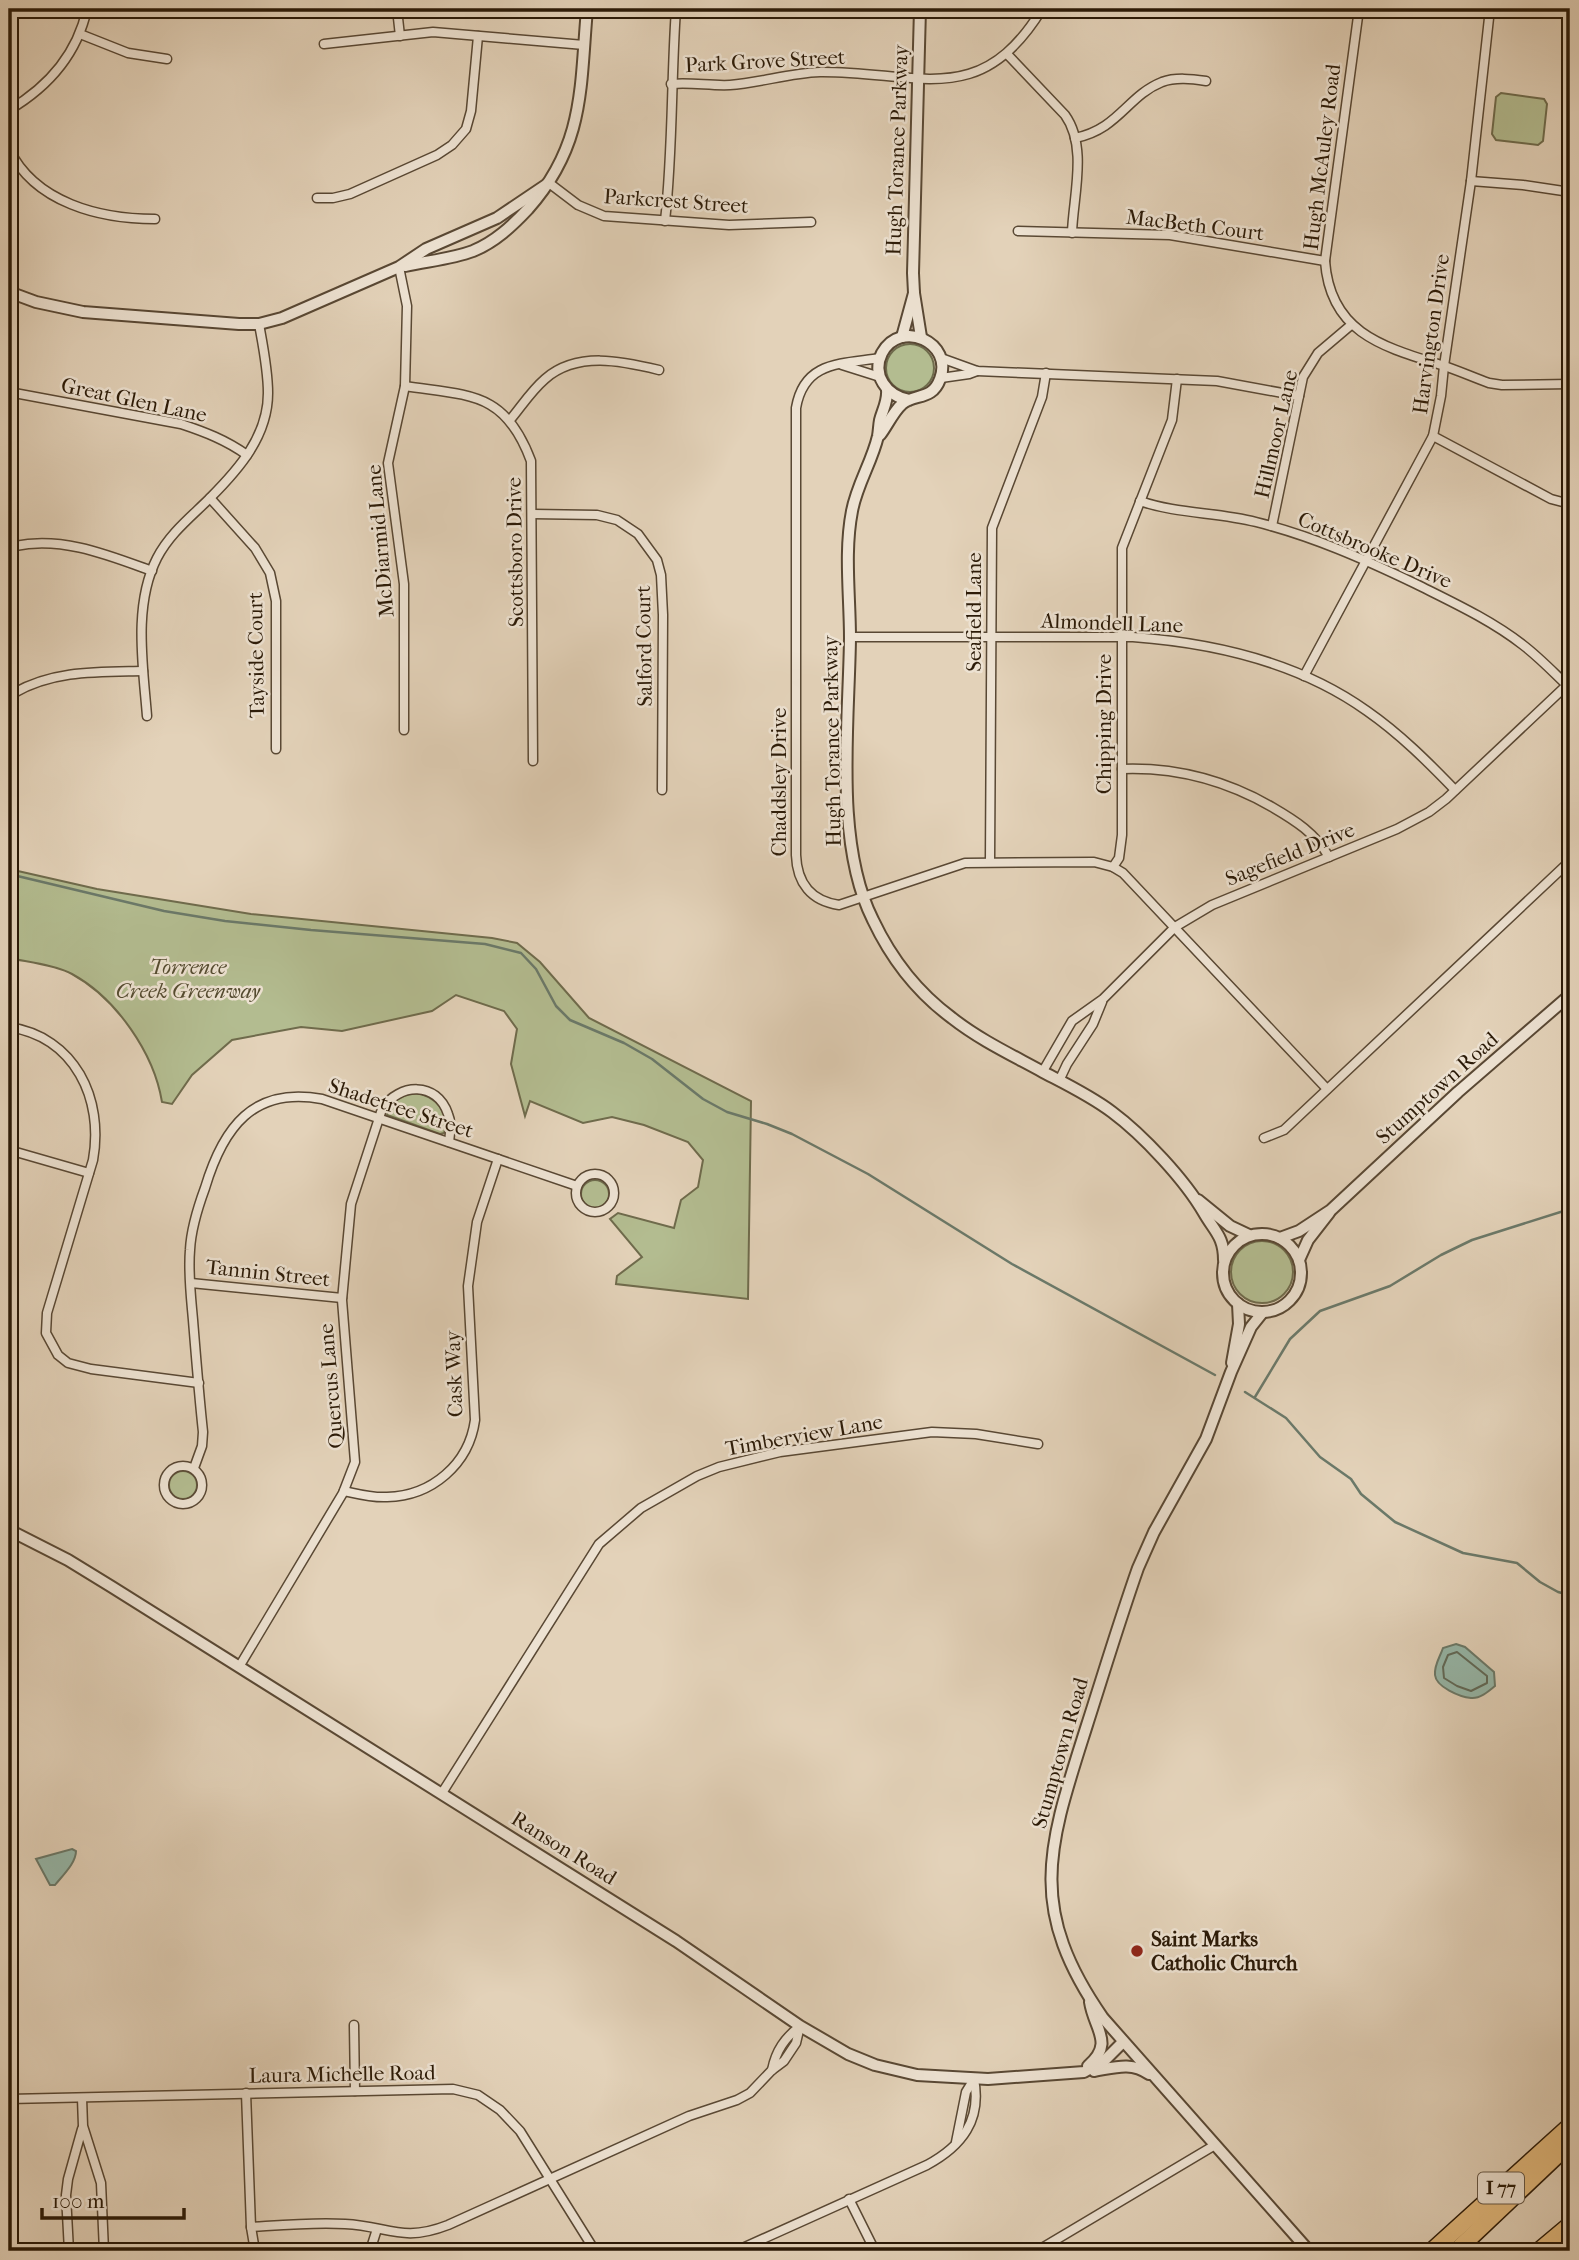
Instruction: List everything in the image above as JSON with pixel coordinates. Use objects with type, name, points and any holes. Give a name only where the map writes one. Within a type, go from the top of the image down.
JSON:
[{"type":"highway","name":"I 77","points":[[1432,2251],[1570,2126]]},
{"type":"highway","name":"I 77","points":[[1456,2251],[1570,2143]]},
{"type":"highway","points":[[1539,2251],[1570,2225]]},
{"type":"highway","points":[[1562,2251],[1570,2244]]},
{"type":"street","points":[[9,110],[29,98],[63,64],[80,34],[87,9]]},
{"type":"street","points":[[397,9],[400,36]]},
{"type":"street","points":[[399,267],[472,251],[492,241],[513,224],[549,183],[574,131],[581,97],[587,9]]},
{"type":"street","points":[[665,221],[671,153],[671,84],[676,9]]},
{"type":"street","name":"Hugh Torance Parkway","points":[[920,9],[914,293],[921,337]]},
{"type":"street","name":"Park Grove Street","points":[[671,84],[729,85],[807,72],[940,79],[970,74],[987,68],[1007,54],[1026,34],[1042,9]]},
{"type":"street","name":"Hugh McAuley Road","points":[[1359,9],[1325,261],[1331,293],[1339,308],[1351,325],[1369,338],[1489,383],[1570,384]]},
{"type":"street","name":"Harvington Drive","points":[[1304,676],[1433,436],[1471,181],[1490,9]]},
{"type":"street","points":[[324,44],[433,32],[584,45]]},
{"type":"street","points":[[80,34],[128,53],[167,59]]},
{"type":"street","points":[[317,198],[350,194],[438,155],[460,138],[466,129],[471,111],[478,36]]},
{"type":"street","points":[[1007,54],[1065,115],[1071,125],[1075,138],[1077,169],[1072,233]]},
{"type":"street","points":[[1075,138],[1104,129],[1140,96],[1162,82],[1179,79],[1206,80]]},
{"type":"street","points":[[9,149],[29,176],[53,196],[65,202],[126,218],[155,219]]},
{"type":"street","points":[[1471,181],[1570,192]]},
{"type":"street","points":[[9,292],[36,302],[83,312],[259,324],[282,318],[399,267],[426,249],[497,218],[549,183]]},
{"type":"street","name":"Parkcrest Street","points":[[549,183],[594,214],[729,225],[811,222]]},
{"type":"street","name":"MacBeth Court","points":[[1018,231],[1170,235],[1325,261]]},
{"type":"street","name":"McDiarmid Lane","points":[[399,267],[407,306],[405,386],[388,463],[404,584],[404,730]]},
{"type":"street","name":"Hugh Torance Parkway","points":[[902,337],[914,293]]},
{"type":"street","points":[[148,716],[143,609],[152,571],[158,557],[179,527],[238,470],[261,428],[268,394],[259,324]]},
{"type":"street","name":"Hillmoor Lane","points":[[1272,526],[1299,396],[1308,366],[1351,325]]},
{"type":"street","points":[[909,400],[893,395],[880,377],[880,358],[884,349],[902,337],[921,337],[937,349],[941,358],[941,378],[969,374],[977,370]]},
{"type":"street","name":"Chaddsley Drive","points":[[880,358],[821,370],[809,377],[801,389],[796,408],[796,855],[799,879],[813,896],[825,903],[839,905],[955,865],[990,862],[1094,862],[1113,867]]},
{"type":"street","points":[[941,358],[977,370],[1217,381],[1299,396]]},
{"type":"street","points":[[510,420],[544,380],[564,367],[598,361],[659,370]]},
{"type":"street","points":[[842,365],[880,377]]},
{"type":"street","name":"Seafield Lane","points":[[990,862],[992,528],[1042,397],[1046,373]]},
{"type":"street","name":"Hugh Torance Parkway","points":[[878,437],[901,405],[929,394],[941,378]]},
{"type":"street","name":"Chipping Drive","points":[[1113,867],[1119,858],[1122,845],[1122,548],[1171,420],[1177,379]]},
{"type":"street","name":"Scottsboro Drive","points":[[405,386],[467,394],[487,401],[510,420],[531,461],[533,761]]},
{"type":"street","name":"Hugh Torance Parkway","points":[[887,390],[888,397],[878,437],[858,486],[849,536],[848,820],[856,874],[863,898],[887,947],[927,997],[979,1038],[1111,1111],[1196,1198],[1230,1226],[1249,1235]]},
{"type":"street","name":"Great Glen Lane","points":[[9,392],[181,424],[208,432],[247,454]]},
{"type":"street","points":[[1433,436],[1551,499],[1570,504]]},
{"type":"street","name":"Tayside Court","points":[[210,498],[256,548],[271,573],[276,601],[275,749]]},
{"type":"street","name":"Cottsbrooke Drive","points":[[1140,501],[1163,508],[1238,517],[1272,526],[1365,561],[1437,594],[1501,630],[1523,644],[1569,687]]},
{"type":"street","name":"Salford Court","points":[[533,514],[597,515],[617,520],[638,534],[657,561],[662,582],[663,615],[662,790]]},
{"type":"street","points":[[15,546],[38,543],[64,545],[92,551],[152,571]]},
{"type":"street","name":"Almondell Lane","points":[[850,637],[1121,637],[1167,639],[1232,651],[1304,676],[1368,710],[1426,760],[1455,790]]},
{"type":"street","points":[[14,693],[49,677],[79,673],[144,671]]},
{"type":"street","name":"Sagefield Drive","points":[[1043,1071],[1072,1021],[1103,999],[1175,927],[1212,905],[1429,812],[1569,687]]},
{"type":"street","points":[[1122,769],[1180,772],[1243,791],[1303,826],[1322,845],[1329,857]]},
{"type":"street","points":[[1264,1138],[1284,1130],[1570,861]]},
{"type":"street","points":[[1113,867],[1175,927],[1327,1089]]},
{"type":"street","name":"Stumptown Road","points":[[1280,1238],[1299,1231],[1331,1210],[1458,1092],[1570,995]]},
{"type":"street","points":[[1059,1081],[1093,1024],[1103,999]]},
{"type":"street","points":[[9,1027],[32,1032],[65,1054],[86,1085],[96,1121],[97,1139],[89,1173],[47,1313],[47,1333],[52,1345],[58,1355],[76,1367],[198,1383]]},
{"type":"street","points":[[379,1118],[386,1103],[396,1095],[412,1088],[428,1090],[442,1101],[449,1116],[449,1142]]},
{"type":"street","name":"Shadetree Street","points":[[194,1468],[202,1446],[203,1432],[190,1249],[207,1179],[226,1135],[246,1113],[286,1097],[310,1097],[577,1186]]},
{"type":"street","name":"Quercus Lane","points":[[239,1667],[344,1491],[355,1462],[342,1298],[351,1204],[379,1118]]},
{"type":"street","points":[[9,1150],[89,1173]]},
{"type":"street","name":"Cask Way","points":[[344,1491],[374,1497],[413,1493],[436,1483],[460,1460],[467,1448],[473,1435],[475,1420],[468,1286],[477,1222],[498,1159]]},
{"type":"street","points":[[590,1174],[603,1175],[613,1185],[614,1198],[601,1212],[589,1212],[579,1205],[576,1199],[577,1186],[590,1174]]},
{"type":"street","name":"Hugh Torance Parkway","points":[[1196,1198],[1220,1236],[1224,1246],[1224,1260]]},
{"type":"street","name":"Stumptown Road","points":[[1299,1260],[1308,1240],[1331,1210]]},
{"type":"street","points":[[1260,1233],[1280,1238],[1288,1243],[1299,1260],[1300,1284],[1286,1304],[1275,1310],[1254,1312],[1238,1304],[1226,1289],[1222,1270],[1224,1260],[1238,1241],[1249,1235],[1260,1233]]},
{"type":"street","name":"Tannin Street","points":[[191,1283],[342,1298]]},
{"type":"street","name":"Stumptown Road","points":[[1231,1372],[1239,1324],[1238,1304]]},
{"type":"street","name":"Stumptown Road","points":[[1263,1312],[1251,1327],[1206,1439],[1154,1532],[1142,1559],[1058,1819],[1051,1867],[1054,1914],[1066,1954],[1089,1997],[1124,2042],[1309,2251]]},
{"type":"street","name":"Timberview Lane","points":[[442,1793],[599,1544],[640,1508],[697,1476],[719,1467],[780,1452],[932,1432],[976,1434],[1038,1444]]},
{"type":"street","name":"Shadetree Street","points":[[178,1466],[194,1468],[203,1481],[201,1494],[197,1499],[184,1504],[172,1500],[164,1484],[168,1472],[178,1466]]},
{"type":"street","name":"Ranson Road","points":[[9,1530],[68,1560],[442,1793],[686,1947],[800,2026],[848,2054],[876,2065],[917,2075],[974,2079],[1077,2073],[1098,2065],[1124,2042]]},
{"type":"street","points":[[1077,2073],[1091,2064],[1102,2047],[1102,2037],[1092,2014],[1089,1997]]},
{"type":"street","points":[[354,2025],[355,2091]]},
{"type":"street","points":[[251,2227],[344,2223],[400,2234],[436,2230],[689,2116],[737,2100],[759,2085],[784,2061],[796,2043],[800,2026]]},
{"type":"street","points":[[1077,2073],[1131,2066],[1144,2070],[1157,2080]]},
{"type":"street","points":[[736,2251],[936,2161],[956,2142],[966,2092],[974,2079]]},
{"type":"street","name":"Laura Michelle Road","points":[[9,2099],[453,2089],[478,2095],[500,2110],[520,2131],[595,2251]]},
{"type":"street","points":[[246,2093],[251,2227],[255,2251]]},
{"type":"street","points":[[82,2098],[83,2126],[101,2183],[104,2251]]},
{"type":"street","points":[[69,2251],[66,2195],[83,2126]]},
{"type":"street","points":[[1037,2251],[1215,2146]]},
{"type":"street","points":[[849,2199],[875,2251]]},
{"type":"street","points":[[370,2251],[377,2229]]},
{"type":"green space","points":[[1501,93],[1544,99],[1547,104],[1543,141],[1538,145],[1496,140],[1492,134],[1496,97]]},
{"type":"green space","points":[[910,344],[927,351],[934,368],[927,385],[910,392],[893,385],[886,368],[893,351]]},
{"type":"green space","name":"Torrence Creek Greenway","points":[[9,869],[97,889],[251,914],[492,938],[517,943],[540,962],[589,1018],[751,1101],[748,1299],[616,1284],[617,1276],[642,1257],[610,1219],[618,1213],[674,1228],[681,1200],[698,1187],[703,1160],[688,1142],[644,1125],[612,1117],[583,1123],[530,1101],[525,1116],[511,1064],[517,1029],[504,1011],[456,995],[432,1011],[342,1031],[301,1027],[232,1040],[192,1075],[172,1104],[162,1102],[158,1083],[142,1046],[104,997],[65,971],[9,958]]},
{"type":"green space","points":[[414,1093],[428,1097],[440,1106],[446,1118],[444,1133],[440,1134],[387,1115],[396,1100]]},
{"type":"green space","points":[[595,1180],[605,1184],[609,1194],[605,1204],[595,1208],[585,1204],[581,1194],[585,1184]]},
{"type":"green space","points":[[1262,1241],[1274,1243],[1284,1250],[1291,1260],[1291,1284],[1284,1294],[1274,1301],[1262,1303],[1250,1301],[1240,1294],[1233,1284],[1231,1272],[1233,1260],[1240,1250],[1250,1243]]},
{"type":"green space","points":[[183,1471],[193,1475],[197,1485],[193,1495],[183,1499],[173,1495],[169,1485],[173,1475]]},
{"type":"water","points":[[1456,1644],[1465,1647],[1494,1672],[1495,1686],[1481,1696],[1461,1696],[1449,1691],[1436,1679],[1435,1668],[1443,1648]]},
{"type":"water","points":[[72,1849],[76,1851],[71,1864],[55,1885],[50,1885],[36,1859]]},
{"type":"waterway","points":[[9,874],[164,911],[225,921],[485,944],[521,953],[536,969],[556,1006],[570,1020],[624,1043],[652,1059],[703,1099],[727,1112],[792,1134],[868,1174],[1012,1264],[1215,1375]]},
{"type":"waterway","points":[[1255,1397],[1290,1339],[1320,1311],[1390,1286],[1472,1240],[1570,1209]]},
{"type":"waterway","points":[[1245,1392],[1286,1418],[1320,1457],[1351,1479],[1361,1494],[1395,1522],[1463,1553],[1517,1563],[1540,1582],[1570,1595]]},
{"type":"place","name":"Saint Marks Catholic Church","points":[[1137,1951]]}]
